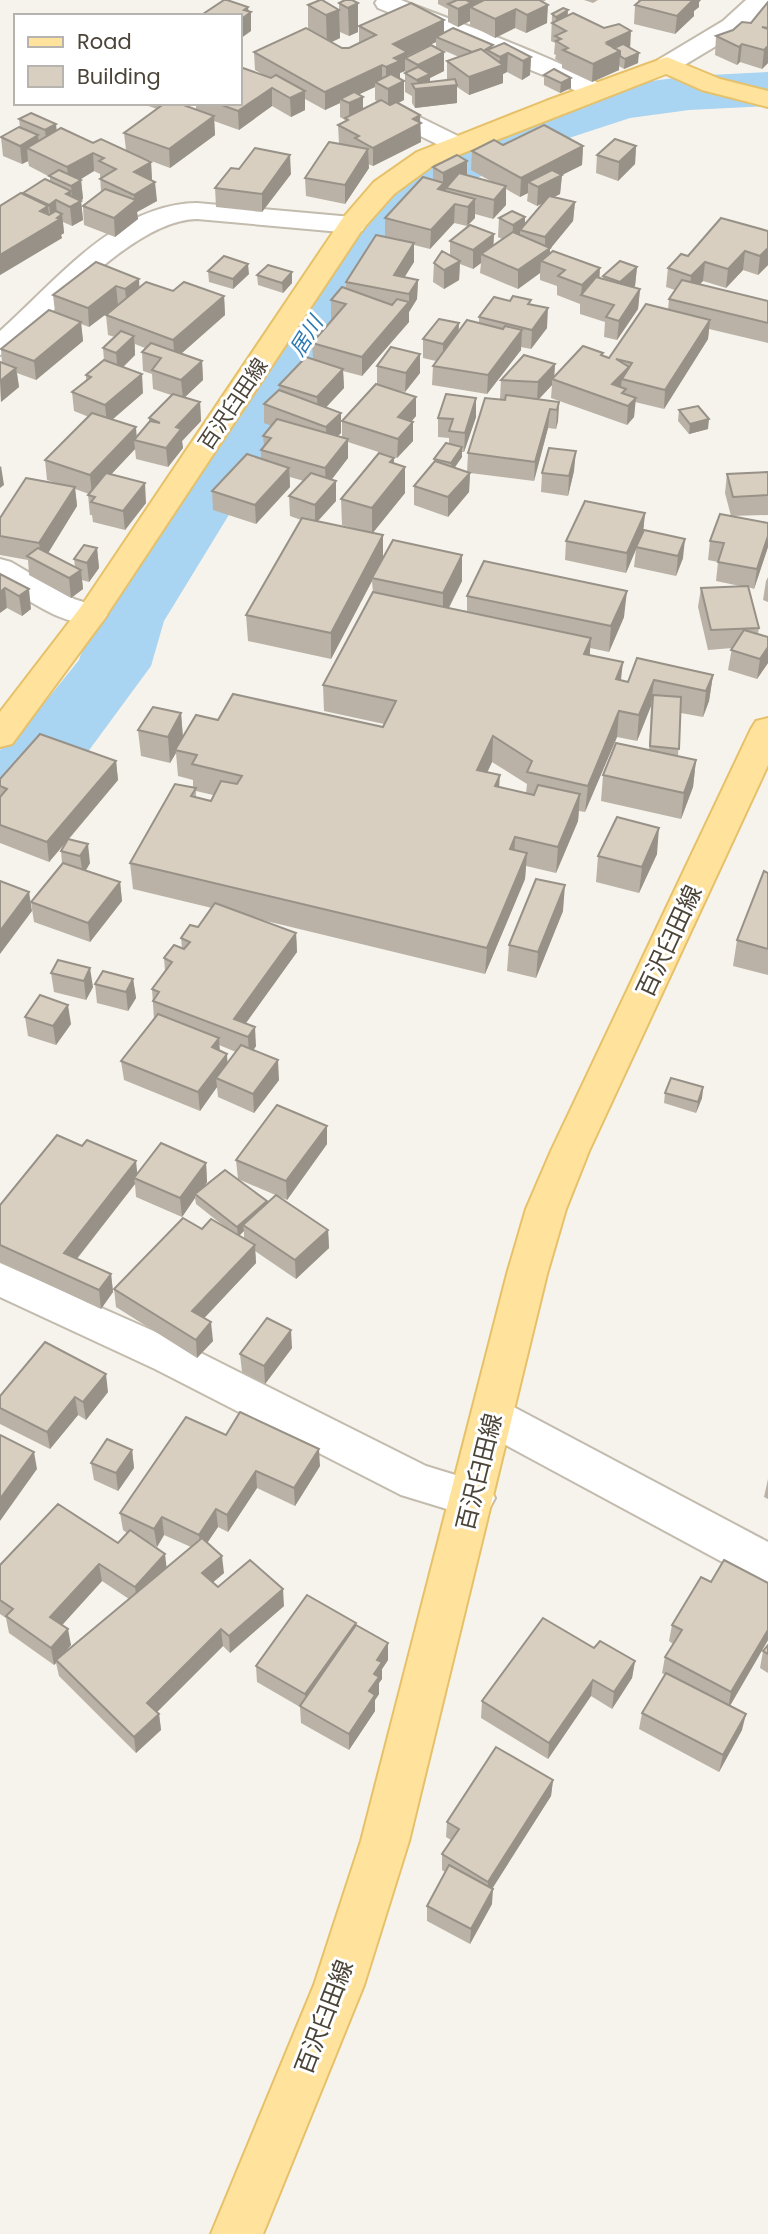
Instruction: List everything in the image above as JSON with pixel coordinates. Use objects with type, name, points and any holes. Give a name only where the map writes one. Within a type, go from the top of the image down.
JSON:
[{"type":"main road","points":[[667,65],[711,85],[758,97]]},
{"type":"main road","name":"百沢臼田線","points":[[0,736],[91,615],[352,225],[384,188],[426,158],[454,145],[667,65]]},
{"type":"main road","name":"百沢臼田線","points":[[237,2234],[338,1985],[386,1842],[546,1209],[570,1151],[768,729]]},
{"type":"street","points":[[667,65],[732,26],[760,0]]},
{"type":"street","points":[[387,3],[567,76],[595,91]]},
{"type":"street","points":[[351,130],[393,112],[454,145]]},
{"type":"street","points":[[0,346],[104,253],[153,219],[173,212],[197,211],[352,225]]},
{"type":"street","points":[[0,569],[63,606],[91,615]]},
{"type":"street","points":[[0,1279],[170,1357],[416,1482],[473,1498]]},
{"type":"street","points":[[493,1417],[768,1564]]},
{"type":"building","points":[[224,0],[248,7],[244,10],[251,12],[242,19],[242,14],[203,14]]},
{"type":"building","points":[[320,0],[339,10],[326,15],[308,5]]},
{"type":"building","points":[[345,0],[358,3],[348,8],[339,3]]},
{"type":"building","points":[[457,0],[471,3],[458,9],[448,4]]},
{"type":"building","points":[[484,0],[539,0],[548,5],[527,15],[516,9],[495,19],[470,7]]},
{"type":"building","points":[[641,0],[693,0],[677,16],[635,5]]},
{"type":"building","points":[[768,2],[768,28],[762,27],[768,29],[768,46],[764,50],[742,44],[739,47],[716,36],[733,30],[742,22],[751,23]]},
{"type":"building","points":[[411,3],[444,20],[393,44],[407,52],[394,58],[400,61],[386,67],[382,65],[325,92],[254,52],[306,28],[342,48],[349,48],[376,35],[359,26]]},
{"type":"building","points":[[563,8],[568,10],[556,17],[552,14]]},
{"type":"building","points":[[573,13],[604,28],[619,24],[631,31],[607,42],[620,51],[593,64],[563,50],[568,48],[556,41],[561,39],[555,36],[566,31],[552,23]]},
{"type":"building","points":[[453,28],[493,45],[483,51],[481,49],[472,52],[436,37]]},
{"type":"building","points":[[504,43],[531,57],[523,61],[508,53],[500,57],[487,50]]},
{"type":"building","points":[[623,44],[639,53],[625,59],[620,56],[620,51],[614,48]]},
{"type":"building","points":[[431,45],[444,52],[418,65],[405,58]]},
{"type":"building","points":[[481,49],[503,65],[469,77],[447,61]]},
{"type":"building","points":[[418,67],[430,74],[417,80],[405,73]]},
{"type":"building","points":[[242,68],[271,78],[276,75],[305,91],[290,98],[272,88],[238,111],[222,105],[242,105]]},
{"type":"building","points":[[554,69],[571,78],[561,83],[544,75]]},
{"type":"building","points":[[391,74],[404,81],[388,89],[375,82]]},
{"type":"building","points":[[455,79],[457,85],[415,89],[412,84]]},
{"type":"building","points":[[354,92],[363,97],[349,103],[340,99]]},
{"type":"building","points":[[381,100],[390,105],[396,102],[420,115],[413,119],[421,123],[373,148],[355,138],[359,136],[338,125],[348,120],[345,118]]},
{"type":"building","points":[[162,105],[184,105],[214,116],[169,149],[124,133]]},
{"type":"building","points":[[31,113],[56,124],[45,130],[19,119]]},
{"type":"building","points":[[544,125],[583,146],[521,178],[472,151],[494,140],[503,145]]},
{"type":"building","points":[[19,127],[38,135],[20,146],[1,137]]},
{"type":"building","points":[[61,128],[93,143],[101,139],[151,162],[134,172],[155,182],[134,195],[100,179],[116,169],[99,161],[104,158],[93,153],[67,167],[27,148]]},
{"type":"building","points":[[615,139],[636,146],[619,162],[597,155]]},
{"type":"building","points":[[329,142],[368,149],[345,185],[305,178]]},
{"type":"building","points":[[255,148],[290,155],[262,194],[215,188],[231,168],[239,169]]},
{"type":"building","points":[[457,155],[467,161],[443,173],[433,167]]},
{"type":"building","points":[[59,170],[81,180],[71,186],[49,176]]},
{"type":"building","points":[[552,170],[562,175],[538,187],[528,182]]},
{"type":"building","points":[[459,173],[506,186],[494,200],[446,188]]},
{"type":"building","points":[[423,177],[444,183],[438,189],[475,199],[468,207],[455,204],[431,230],[385,218]]},
{"type":"building","points":[[45,179],[71,191],[66,194],[81,201],[70,207],[56,200],[49,205],[23,193]]},
{"type":"building","points":[[105,189],[136,200],[114,218],[83,206]]},
{"type":"building","points":[[21,193],[48,206],[40,211],[49,215],[56,211],[62,214],[57,218],[60,219],[0,255],[0,206]]},
{"type":"building","points":[[549,196],[575,202],[545,237],[520,230]]},
{"type":"building","points":[[512,211],[525,217],[513,225],[499,218]]},
{"type":"building","points":[[721,218],[768,231],[768,248],[760,256],[745,251],[728,269],[705,262],[691,276],[668,268],[681,254],[688,256]]},
{"type":"building","points":[[470,225],[494,234],[473,250],[450,241]]},
{"type":"building","points":[[513,232],[550,248],[518,270],[481,254]]},
{"type":"building","points":[[376,235],[414,243],[394,275],[418,280],[409,294],[346,282]]},
{"type":"building","points":[[442,251],[460,261],[444,270],[434,263]]},
{"type":"building","points":[[553,251],[600,268],[582,285],[558,276],[565,270],[541,261]]},
{"type":"building","points":[[224,256],[248,264],[233,279],[208,271]]},
{"type":"building","points":[[620,261],[637,267],[620,282],[603,276]]},
{"type":"building","points":[[96,262],[139,279],[125,289],[116,286],[88,308],[53,295]]},
{"type":"building","points":[[268,265],[292,272],[282,283],[257,275]]},
{"type":"building","points":[[596,277],[640,289],[619,321],[606,317],[614,305],[581,295]]},
{"type":"building","points":[[682,280],[768,301],[768,323],[669,299]]},
{"type":"building","points":[[146,282],[173,291],[184,282],[224,296],[173,340],[106,315]]},
{"type":"building","points":[[342,287],[392,305],[397,299],[409,302],[362,357],[312,343],[346,304],[331,300]]},
{"type":"building","points":[[513,296],[531,300],[528,304],[548,308],[532,330],[479,317],[494,297],[510,301]]},
{"type":"building","points":[[646,304],[710,320],[665,390],[622,379],[632,363],[616,359],[629,367],[612,384],[626,389],[622,393],[636,398],[628,406],[552,379],[583,346],[609,358]]},
{"type":"building","points":[[49,310],[81,322],[34,361],[1,349]]},
{"type":"building","points":[[439,319],[459,323],[443,344],[423,339]]},
{"type":"building","points":[[467,320],[503,329],[505,326],[522,330],[488,375],[433,366]]},
{"type":"building","points":[[121,331],[134,336],[116,353],[103,348]]},
{"type":"building","points":[[151,343],[202,361],[181,380],[152,370],[161,358],[142,352]]},
{"type":"building","points":[[391,347],[420,354],[406,373],[377,366]]},
{"type":"building","points":[[524,355],[555,364],[538,382],[501,380]]},
{"type":"building","points":[[306,357],[343,369],[317,397],[279,385]]},
{"type":"building","points":[[104,360],[142,374],[105,405],[72,392],[91,377],[86,375]]},
{"type":"building","points":[[0,362],[16,368],[0,381]]},
{"type":"building","points":[[376,384],[416,397],[398,417],[413,422],[398,439],[342,421]]},
{"type":"building","points":[[279,390],[341,413],[326,427],[264,404]]},
{"type":"building","points":[[173,394],[200,402],[176,427],[181,429],[166,448],[134,440],[150,421],[160,423],[149,418]]},
{"type":"building","points":[[446,394],[476,398],[465,433],[449,431],[453,419],[438,418]]},
{"type":"building","points":[[506,395],[559,402],[557,410],[550,409],[535,462],[468,453],[485,398],[505,400]]},
{"type":"building","points":[[698,406],[709,419],[690,424],[679,410]]},
{"type":"building","points":[[92,413],[136,427],[90,475],[45,460]]},
{"type":"building","points":[[277,419],[348,439],[325,468],[261,450],[271,438],[263,436]]},
{"type":"building","points":[[446,443],[462,447],[451,463],[434,459]]},
{"type":"building","points":[[549,448],[576,451],[569,476],[542,473]]},
{"type":"building","points":[[379,453],[394,458],[390,462],[405,467],[372,508],[341,499]]},
{"type":"building","points":[[247,454],[289,468],[255,505],[212,491]]},
{"type":"building","points":[[435,461],[470,473],[448,497],[414,486]]},
{"type":"building","points":[[768,472],[768,495],[733,497],[727,474]]},
{"type":"building","points":[[106,473],[145,483],[123,511],[91,502],[95,497],[88,495]]},
{"type":"building","points":[[311,473],[336,481],[315,505],[289,496]]},
{"type":"building","points":[[26,478],[75,487],[39,543],[0,536],[0,518]]},
{"type":"building","points":[[585,501],[645,513],[627,553],[566,541]]},
{"type":"building","points":[[720,514],[768,523],[768,536],[757,569],[718,562],[724,543],[710,541]]},
{"type":"building","points":[[302,518],[383,535],[331,633],[246,615]]},
{"type":"building","points":[[644,530],[685,539],[678,556],[636,547]]},
{"type":"building","points":[[393,540],[462,555],[443,593],[372,578]]},
{"type":"building","points":[[84,545],[97,548],[87,563],[74,559]]},
{"type":"building","points":[[38,548],[81,570],[69,578],[27,556]]},
{"type":"building","points":[[484,561],[627,591],[611,626],[467,596]]},
{"type":"building","points":[[0,574],[29,589],[19,596],[5,588],[0,592]]},
{"type":"building","points":[[748,586],[759,628],[711,630],[701,588]]},
{"type":"building","points":[[373,592],[591,638],[584,654],[623,662],[616,679],[628,682],[637,658],[713,675],[706,691],[654,680],[639,715],[619,711],[588,786],[527,772],[532,761],[493,736],[477,770],[500,775],[495,786],[534,795],[538,785],[580,794],[558,847],[515,837],[510,849],[527,853],[487,948],[130,863],[175,784],[196,788],[191,796],[211,801],[221,781],[237,784],[242,776],[192,764],[197,755],[175,750],[196,715],[218,720],[233,694],[383,727],[396,701],[323,685]]},
{"type":"building","points":[[744,630],[768,637],[768,647],[760,659],[731,650]]},
{"type":"building","points":[[653,695],[681,697],[679,749],[650,746]]},
{"type":"building","points":[[153,707],[181,713],[168,737],[138,730]]},
{"type":"building","points":[[40,734],[116,761],[47,842],[0,825],[0,797],[7,789],[0,786],[0,779]]},
{"type":"building","points":[[616,743],[696,760],[684,793],[603,775]]},
{"type":"building","points":[[617,817],[659,828],[642,867],[598,856]]},
{"type":"building","points":[[68,839],[88,844],[80,856],[61,851]]},
{"type":"building","points":[[63,863],[120,882],[88,923],[31,902]]},
{"type":"building","points":[[764,871],[768,873],[768,949],[737,940]]},
{"type":"building","points":[[536,879],[565,885],[538,952],[509,945]]},
{"type":"building","points":[[0,881],[29,892],[0,931]]},
{"type":"building","points":[[215,903],[296,933],[234,1019],[255,1027],[248,1037],[153,1001],[159,992],[152,989],[172,962],[164,958],[174,945],[184,949],[190,942],[181,938],[190,925],[198,927]]},
{"type":"building","points":[[58,960],[90,968],[84,981],[51,973]]},
{"type":"building","points":[[103,971],[133,979],[126,992],[95,984]]},
{"type":"building","points":[[40,995],[68,1005],[53,1026],[25,1017]]},
{"type":"building","points":[[158,1014],[219,1038],[212,1047],[227,1054],[198,1092],[121,1061]]},
{"type":"building","points":[[241,1045],[278,1060],[253,1094],[216,1078]]},
{"type":"building","points":[[671,1078],[703,1087],[698,1102],[665,1093]]},
{"type":"building","points":[[277,1105],[327,1126],[286,1181],[236,1160]]},
{"type":"building","points":[[57,1135],[82,1146],[87,1140],[136,1161],[64,1253],[111,1274],[99,1290],[0,1245],[0,1205]]},
{"type":"building","points":[[161,1143],[206,1163],[180,1198],[134,1178]]},
{"type":"building","points":[[225,1170],[267,1201],[237,1227],[195,1194]]},
{"type":"building","points":[[276,1195],[328,1230],[295,1260],[243,1225]]},
{"type":"building","points":[[183,1218],[202,1229],[211,1219],[255,1245],[192,1311],[211,1322],[196,1340],[114,1289]]},
{"type":"building","points":[[267,1318],[291,1330],[264,1366],[240,1354]]},
{"type":"building","points":[[45,1342],[106,1374],[83,1402],[75,1397],[47,1432],[0,1408],[0,1396]]},
{"type":"building","points":[[240,1412],[319,1449],[294,1488],[256,1471],[227,1515],[216,1509],[199,1535],[162,1517],[154,1529],[120,1513],[186,1417],[226,1435]]},
{"type":"building","points":[[0,1435],[34,1452],[0,1499]]},
{"type":"building","points":[[107,1439],[132,1450],[116,1473],[91,1463]]},
{"type":"building","points":[[58,1504],[118,1543],[130,1530],[165,1554],[135,1587],[99,1564],[50,1617],[68,1629],[51,1648],[6,1616],[13,1609],[0,1600],[0,1565]]},
{"type":"building","points":[[202,1538],[222,1556],[202,1573],[218,1587],[250,1560],[283,1589],[229,1636],[221,1629],[147,1703],[159,1714],[134,1737],[56,1660]]},
{"type":"building","points":[[724,1560],[768,1583],[768,1630],[731,1692],[665,1657],[682,1630],[672,1625],[701,1577],[711,1582]]},
{"type":"building","points":[[307,1595],[356,1623],[305,1694],[256,1666]]},
{"type":"building","points":[[543,1618],[594,1648],[600,1641],[635,1661],[614,1692],[593,1680],[549,1743],[482,1701]]},
{"type":"building","points":[[356,1625],[388,1643],[377,1660],[382,1662],[374,1674],[379,1677],[369,1691],[375,1695],[349,1734],[300,1706]]},
{"type":"building","points":[[666,1673],[746,1714],[723,1755],[642,1713]]},
{"type":"building","points":[[496,1747],[553,1780],[488,1882],[442,1854],[459,1829],[447,1822]]},
{"type":"building","points":[[449,1865],[493,1889],[471,1929],[427,1906]]},
{"type":"waterway","name":"居川","points":[[0,795],[60,735],[114,666],[128,621],[364,243],[402,203],[449,168],[548,126],[622,102],[689,93],[768,89]]}]
